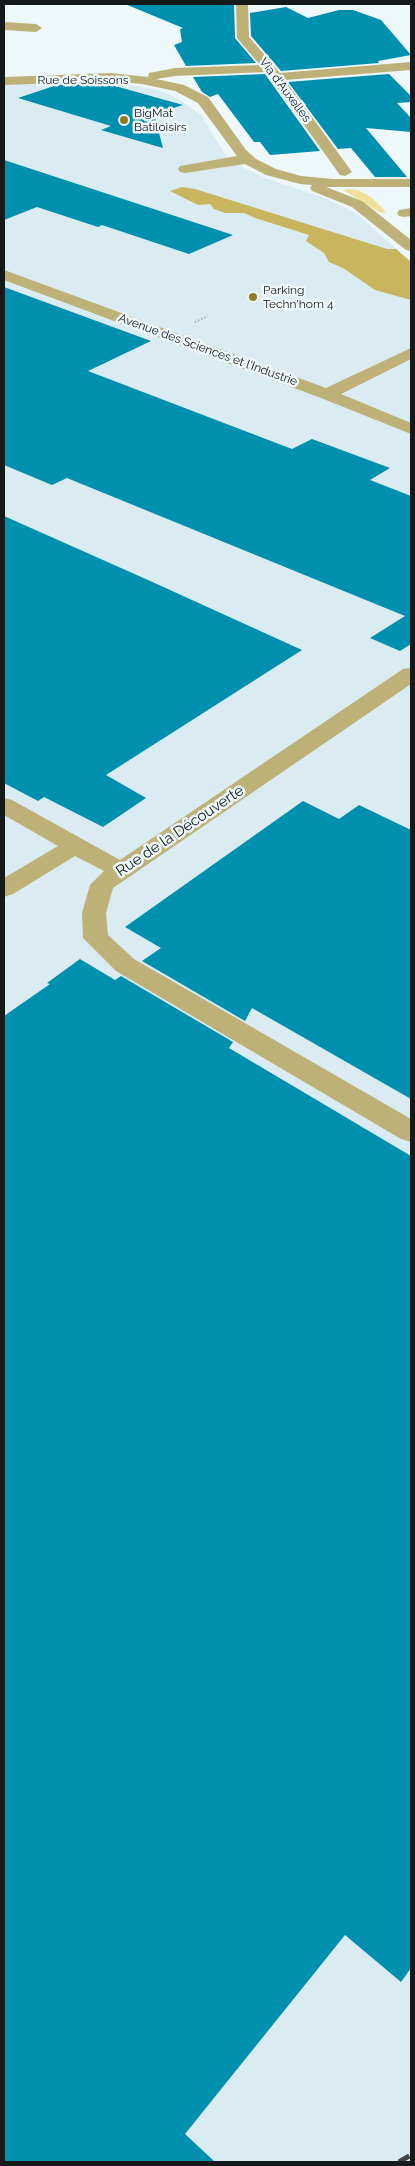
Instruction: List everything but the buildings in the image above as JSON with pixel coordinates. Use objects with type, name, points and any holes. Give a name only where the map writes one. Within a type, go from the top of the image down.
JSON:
[{"type":"street","name":"Via d'Auxelles","points":[[242,4],[243,38],[273,73],[345,172]]},
{"type":"street","points":[[4,20],[17,26]]},
{"type":"street","points":[[4,26],[36,28]]},
{"type":"street","points":[[142,80],[175,72],[273,73],[411,66]]},
{"type":"street","name":"Rue de Soissons","points":[[4,81],[102,77],[142,80],[179,88],[203,100],[247,159],[271,172],[300,180],[333,183],[411,183]]},
{"type":"street","points":[[185,169],[247,159]]},
{"type":"street","points":[[300,180],[357,204],[411,247]]},
{"type":"street","name":"Avenue des Sciences et l'Industrie","points":[[4,275],[327,394],[411,429]]},
{"type":"street","points":[[327,394],[411,353]]},
{"type":"street","name":"Rue de la Découverte","points":[[411,674],[121,870],[102,885],[94,913],[96,938],[125,964],[411,1132]]},
{"type":"street","points":[[4,805],[82,850]]},
{"type":"street","points":[[4,890],[65,850],[76,847],[121,870]]},
{"type":"path","points":[[190,324],[208,316]]},
{"type":"shaded area","points":[[48,82],[131,85],[157,90],[177,98],[201,115],[226,156],[240,166],[265,178],[325,198],[357,214],[411,262],[411,2162],[4,2162],[4,84]]},
{"type":"shaded area","points":[[182,187],[195,189],[387,249],[396,249],[411,262],[411,300],[375,290],[343,268],[329,262],[324,253],[306,241],[309,235],[244,213],[225,213],[214,209],[210,204],[198,205],[170,191]]},
{"type":"shaded area","points":[[343,190],[358,190],[371,197],[386,212],[381,213]]},
{"type":"railway","points":[[399,2162],[411,2155]]},
{"type":"place","name":"BigMat Batiloisirs","points":[[124,120]]},
{"type":"place","name":"Parking Techn'hom 4","points":[[253,297]]}]
